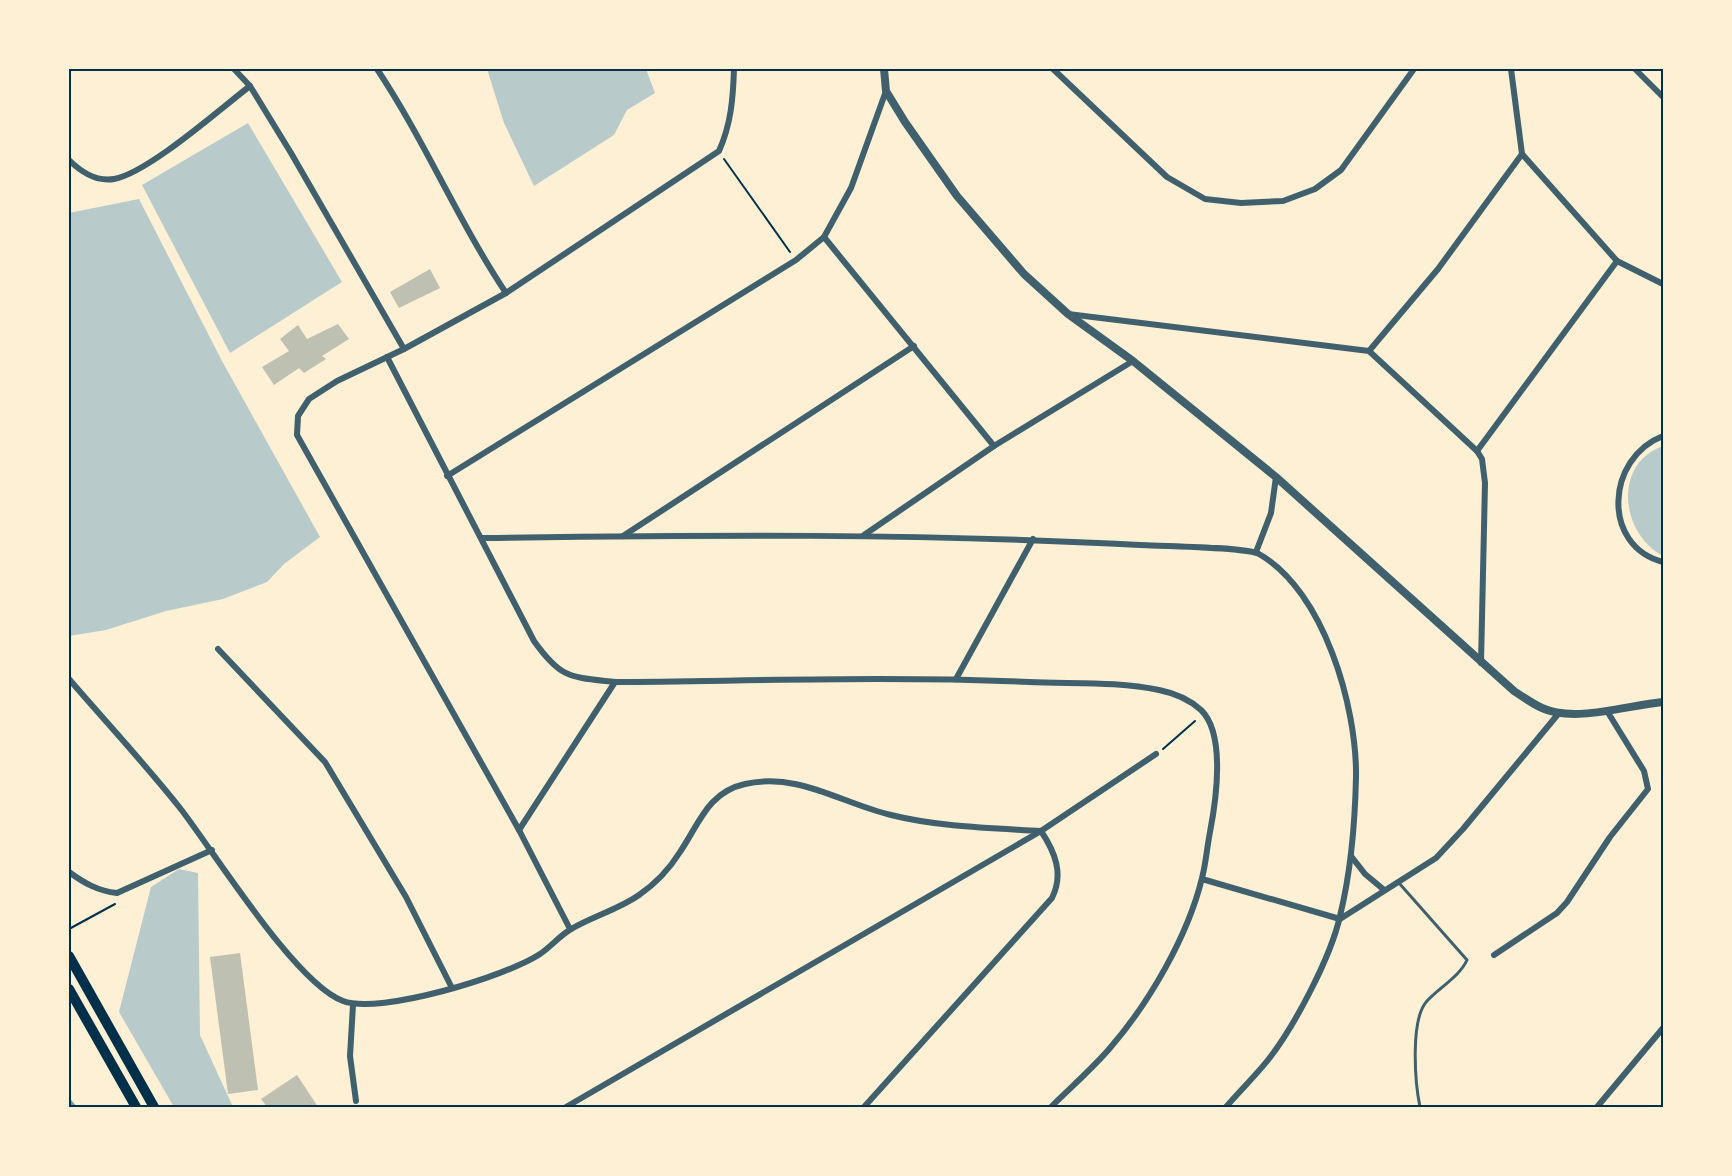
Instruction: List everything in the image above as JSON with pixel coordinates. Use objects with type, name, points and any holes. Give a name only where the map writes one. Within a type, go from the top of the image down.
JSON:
[{"type":"highway","points":[[69,956],[154,1107]]},
{"type":"highway","points":[[69,989],[136,1107]]},
{"type":"street","points":[[234,69],[250,86],[404,349]]},
{"type":"street","points":[[377,69],[406,112],[483,257],[506,293]]},
{"type":"street","points":[[570,929],[519,830],[297,435],[298,416],[309,399],[337,381],[404,349],[506,293],[719,151],[727,133],[733,107],[734,69]]},
{"type":"street","points":[[447,476],[796,260],[824,237],[851,188],[886,91],[884,69]]},
{"type":"street","points":[[1053,69],[1167,177],[1205,199],[1240,203],[1283,201],[1315,189],[1341,170],[1414,69]]},
{"type":"street","points":[[1511,69],[1522,154],[1617,261],[1663,284]]},
{"type":"street","points":[[1635,69],[1663,97]]},
{"type":"street","points":[[69,160],[78,169],[93,177],[111,180],[126,176],[147,164],[250,86]]},
{"type":"street","points":[[886,91],[957,196],[1024,274],[1068,314],[1133,361],[1276,477],[1481,664],[1514,691],[1543,709],[1559,713],[1607,711],[1663,702]]},
{"type":"street","points":[[1369,351],[1438,269],[1522,154]]},
{"type":"street","points":[[824,237],[993,446]]},
{"type":"street","points":[[1477,451],[1617,261]]},
{"type":"street","points":[[1068,314],[1369,351],[1477,451],[1482,459],[1485,483],[1481,664]]},
{"type":"street","points":[[622,537],[914,346]]},
{"type":"street","points":[[387,357],[534,640],[554,668],[584,679],[615,682],[956,679],[1159,690],[1179,696],[1205,713],[1217,756],[1216,787],[1202,879],[1178,943],[1148,994],[1111,1047],[1051,1107]]},
{"type":"street","points":[[864,535],[993,446],[1133,361]]},
{"type":"street","points":[[1663,436],[1642,446],[1630,460],[1620,481],[1619,503],[1622,526],[1633,545],[1654,560],[1663,562]]},
{"type":"street","points":[[1256,552],[1272,513],[1276,477]]},
{"type":"street","points":[[482,538],[864,535],[1033,539],[1256,552],[1294,585],[1331,650],[1346,698],[1354,739],[1356,771],[1351,856],[1340,919],[1301,1006],[1269,1058],[1226,1107]]},
{"type":"street","points":[[956,679],[1033,539]]},
{"type":"street","points":[[218,648],[325,762],[406,897],[452,988]]},
{"type":"street","points":[[69,679],[146,767],[212,850],[284,951],[324,990],[352,1005],[389,1003],[452,988],[492,975],[539,955],[570,929],[638,896],[664,873],[680,852],[708,805],[733,788],[747,783],[796,783],[822,789],[888,815],[922,822],[1041,831]]},
{"type":"street","points":[[519,830],[615,682]]},
{"type":"street","points":[[1494,955],[1557,913],[1568,902],[1610,837],[1648,789],[1644,771],[1607,711]]},
{"type":"street","points":[[1340,919],[1383,889],[1424,868],[1436,858],[1463,829],[1559,713]]},
{"type":"street","points":[[566,1107],[1041,831],[1156,754]]},
{"type":"street","points":[[864,1107],[1053,898],[1059,878],[1058,866],[1055,855],[1041,831]]},
{"type":"street","points":[[69,872],[84,883],[103,891],[117,893],[212,850]]},
{"type":"street","points":[[1351,856],[1365,874],[1383,889]]},
{"type":"street","points":[[1202,879],[1340,919]]},
{"type":"street","points":[[352,1005],[350,1056],[356,1101]]},
{"type":"street","points":[[1597,1107],[1663,1028]]},
{"type":"lane","points":[[1398,882],[1464,956],[1466,962],[1429,999],[1419,1015],[1416,1076],[1420,1107]]},
{"type":"path","points":[[719,151],[796,260]]},
{"type":"path","points":[[1156,754],[1205,713]]},
{"type":"path","points":[[69,929],[115,905]]},
{"type":"shaded area","points":[[487,69],[646,69],[655,93],[627,110],[614,135],[534,186],[504,123]]},
{"type":"shaded area","points":[[248,123],[342,282],[230,353],[142,185]]},
{"type":"shaded area","points":[[139,199],[222,361],[320,537],[284,564],[267,582],[223,599],[166,611],[106,630],[69,636],[69,213]]},
{"type":"shaded area","points":[[1663,446],[1663,556],[1649,546],[1638,532],[1631,516],[1628,500],[1630,483],[1636,468],[1647,455]]},
{"type":"shaded area","points":[[179,869],[198,873],[200,1035],[233,1107],[174,1107],[119,1012],[151,887]]},
{"type":"building","points":[[430,269],[440,288],[399,308],[390,292]]},
{"type":"building","points":[[338,324],[349,339],[322,356],[326,359],[304,373],[299,368],[274,385],[262,367],[289,351],[280,339],[298,325],[307,339]]},
{"type":"building","points":[[240,953],[258,1090],[228,1094],[210,957]]},
{"type":"building","points":[[297,1075],[318,1107],[267,1107],[261,1099]]},
{"type":"waterway","points":[[69,1101],[74,1107]]}]
